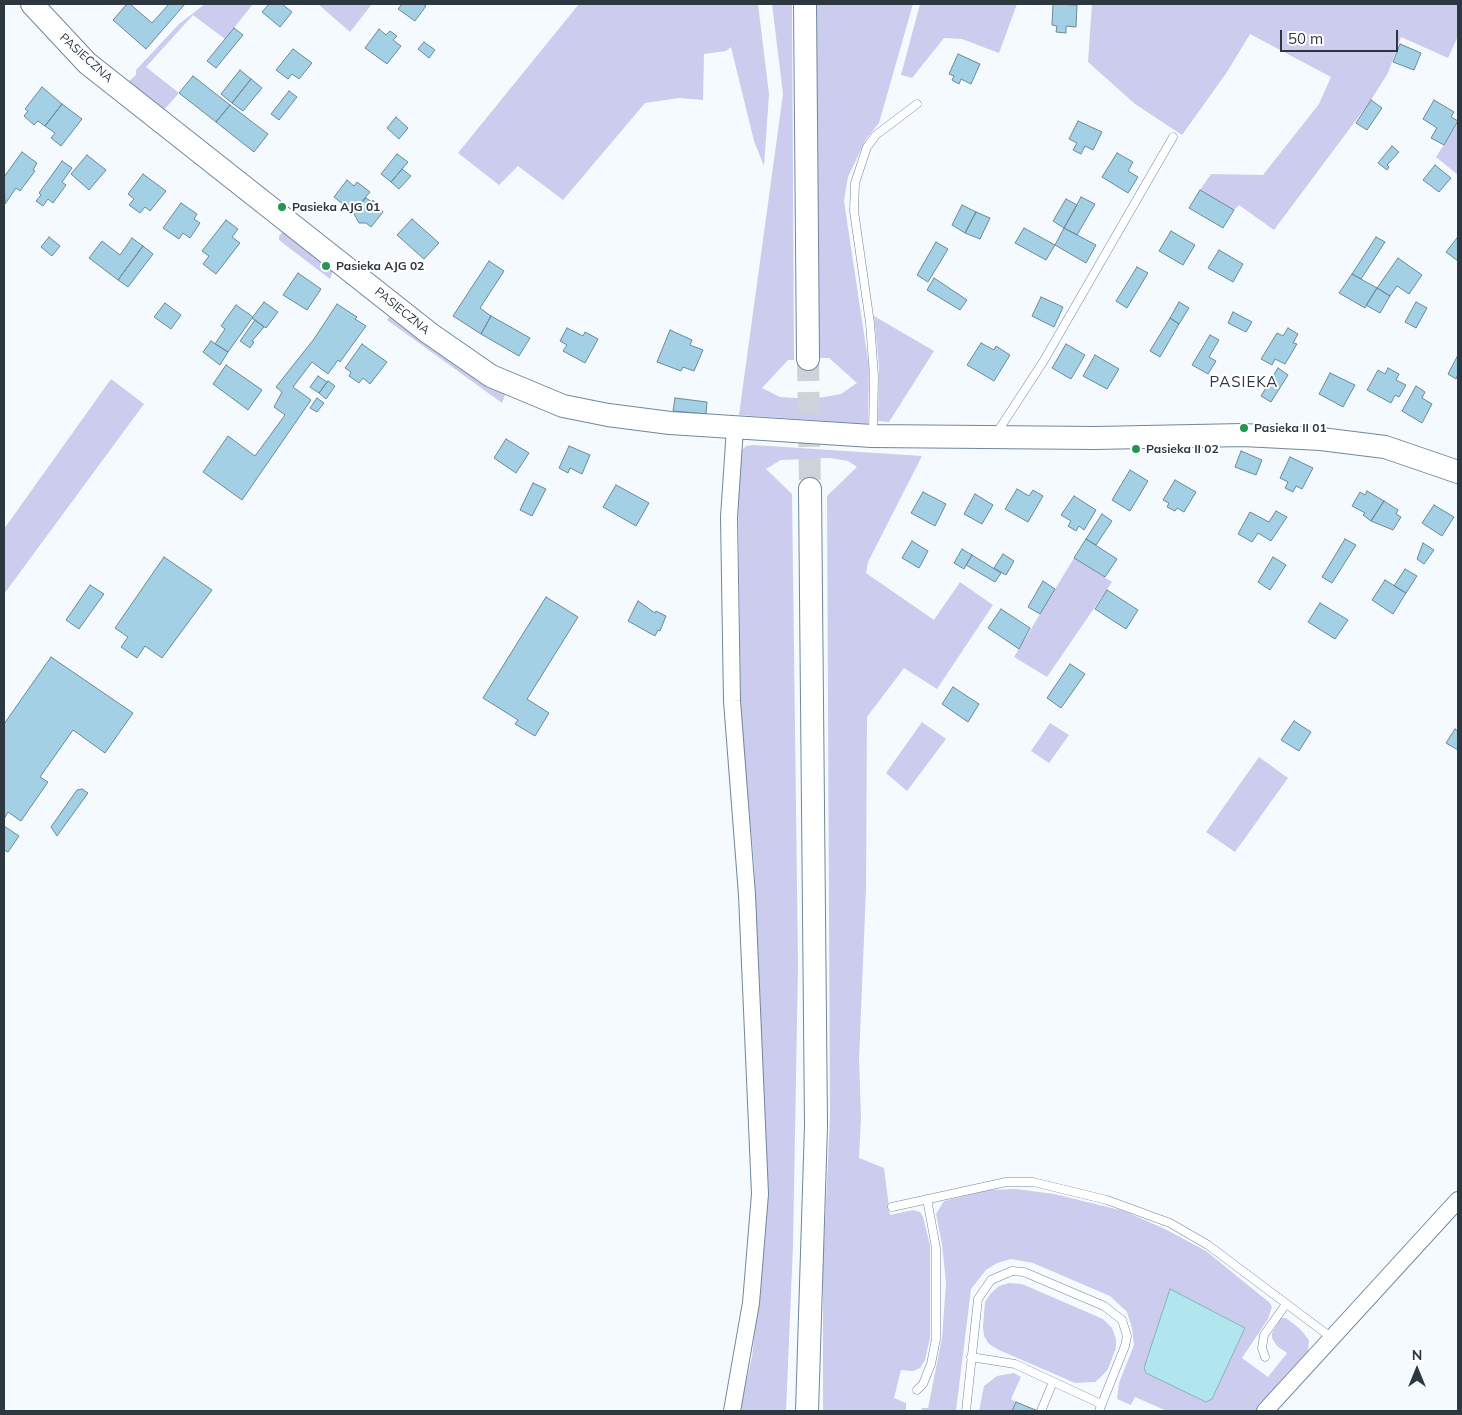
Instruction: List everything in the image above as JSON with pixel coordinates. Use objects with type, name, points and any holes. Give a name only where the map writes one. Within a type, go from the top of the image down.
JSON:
[{"type":"street","name":"PASIECZNA","points":[[32,4],[87,63],[423,328],[491,376],[541,398],[575,409],[629,418],[735,428],[872,436],[994,438],[1243,436],[1312,438],[1385,448],[1458,472]]},
{"type":"street","points":[[805,4],[808,359]]},
{"type":"street","points":[[732,1411],[751,1303],[760,1194],[747,895],[732,709],[729,517],[735,428]]},
{"type":"street","points":[[807,1411],[816,1126],[810,490]]},
{"type":"street","points":[[1265,1411],[1458,1200]]},
{"type":"lane","points":[[872,436],[874,376],[870,323],[854,211],[855,183],[867,147],[876,135],[917,104]]},
{"type":"lane","points":[[994,438],[1042,362],[1173,137]]},
{"type":"lane","points":[[892,1208],[1006,1182],[1033,1182],[1107,1200],[1170,1223],[1208,1245],[1332,1338]]},
{"type":"lane","points":[[917,1390],[923,1384],[931,1364],[936,1339],[936,1248],[927,1199]]},
{"type":"lane","points":[[966,1411],[971,1357],[978,1299],[983,1289],[991,1280],[1002,1274],[1012,1271],[1024,1272],[1104,1306],[1122,1320],[1126,1336],[1125,1346],[1100,1408],[1016,1364],[971,1357]]},
{"type":"lane","points":[[1265,1356],[1262,1348],[1264,1335],[1286,1304]]},
{"type":"lane","points":[[1041,1411],[1053,1382]]},
{"type":"shaded area","points":[[205,4],[253,4],[225,39],[193,15],[146,67],[179,93],[162,112],[132,86],[129,81],[136,75],[136,70],[179,24]]},
{"type":"shaded area","points":[[318,4],[372,4],[350,32]]},
{"type":"shaded area","points":[[579,4],[758,4],[769,94],[764,166],[754,141],[731,47],[726,51],[704,54],[703,100],[679,98],[645,103],[563,200],[518,166],[499,185],[458,153]]},
{"type":"shaded area","points":[[772,4],[792,4],[794,360],[788,360],[762,388],[780,397],[813,399],[841,394],[857,383],[829,358],[819,358],[815,4],[913,4],[879,123],[866,139],[848,177],[844,201],[869,367],[868,424],[739,415],[783,94]]},
{"type":"shaded area","points":[[920,4],[1017,4],[999,53],[962,39],[944,38],[912,78],[901,75]]},
{"type":"shaded area","points":[[1092,4],[1458,4],[1458,36],[1448,58],[1401,37],[1388,73],[1371,100],[1274,230],[1239,205],[1234,210],[1200,190],[1211,174],[1263,175],[1319,104],[1331,77],[1250,34],[1227,72],[1182,135],[1135,104],[1088,62]]},
{"type":"shaded area","points":[[1458,123],[1458,175],[1436,157]]},
{"type":"shaded area","points":[[284,230],[333,271],[330,279],[279,240],[279,236]]},
{"type":"shaded area","points":[[392,314],[506,392],[502,403],[387,320]]},
{"type":"shaded area","points":[[874,316],[934,351],[889,422],[878,421],[879,366]]},
{"type":"shaded area","points":[[111,379],[144,404],[4,594],[4,529]]},
{"type":"shaded area","points":[[746,446],[922,456],[868,562],[866,573],[934,620],[960,582],[993,605],[937,689],[904,668],[867,717],[866,889],[859,1059],[861,1117],[859,1158],[884,1168],[890,1215],[913,1210],[920,1212],[930,1245],[930,1338],[925,1360],[920,1368],[913,1371],[901,1370],[894,1398],[906,1403],[906,1411],[823,1411],[823,1266],[830,1117],[827,496],[857,467],[848,461],[830,458],[781,460],[766,469],[792,494],[798,965],[793,1245],[786,1411],[739,1411],[752,1357],[766,1226],[767,1176],[754,863],[741,722],[738,488],[742,450]]},
{"type":"shaded area","points":[[1074,558],[1112,582],[1047,677],[1014,657]]},
{"type":"shaded area","points":[[922,722],[946,739],[907,791],[886,773]]},
{"type":"shaded area","points":[[1050,723],[1069,735],[1049,763],[1031,751]]},
{"type":"shaded area","points":[[1259,757],[1288,778],[1235,852],[1206,832]]},
{"type":"shaded area","points":[[1016,1189],[1054,1194],[1124,1211],[1165,1229],[1206,1251],[1270,1303],[1272,1307],[1268,1319],[1242,1358],[1268,1377],[1287,1353],[1277,1346],[1272,1338],[1272,1333],[1281,1318],[1286,1318],[1300,1329],[1309,1340],[1308,1351],[1257,1411],[1167,1411],[1135,1397],[1131,1405],[1117,1399],[1119,1383],[1134,1345],[1132,1328],[1127,1312],[1110,1296],[1033,1263],[1011,1259],[997,1263],[986,1270],[971,1289],[956,1411],[921,1411],[922,1408],[928,1408],[942,1338],[946,1283],[942,1244],[936,1214],[944,1201],[988,1190]]},
{"type":"shaded area","points":[[1009,1283],[1022,1284],[1103,1319],[1112,1328],[1116,1339],[1116,1348],[1108,1369],[1102,1376],[1095,1382],[1075,1383],[989,1344],[984,1336],[983,1327],[985,1302],[999,1286]]},
{"type":"shaded area","points":[[1170,1289],[1245,1328],[1212,1399],[1206,1402],[1146,1373],[1144,1368]]},
{"type":"shaded area","points":[[1014,1373],[1021,1377],[1011,1399],[1016,1402],[1012,1411],[979,1411],[984,1386],[997,1376]]},
{"type":"building","points":[[127,4],[130,4],[152,23],[169,4],[185,4],[146,49],[113,20]]},
{"type":"building","points":[[269,4],[282,4],[292,12],[280,27],[262,12]]},
{"type":"building","points":[[402,4],[423,4],[426,6],[415,21],[398,9]]},
{"type":"building","points":[[1053,4],[1077,5],[1076,27],[1066,26],[1066,33],[1056,32],[1057,26],[1052,25]]},
{"type":"building","points":[[234,28],[243,35],[216,68],[207,61]]},
{"type":"building","points":[[379,29],[386,35],[390,31],[397,36],[393,40],[401,46],[387,64],[365,48]]},
{"type":"building","points":[[424,42],[435,50],[429,58],[418,49]]},
{"type":"building","points":[[1400,44],[1421,53],[1414,70],[1393,62]]},
{"type":"building","points":[[293,49],[312,63],[299,79],[292,74],[288,79],[276,70]]},
{"type":"building","points":[[958,54],[980,64],[971,84],[961,79],[959,84],[952,80],[954,76],[949,74]]},
{"type":"building","points":[[240,70],[251,79],[232,103],[221,94]]},
{"type":"building","points":[[193,76],[230,105],[216,122],[179,93]]},
{"type":"building","points":[[251,79],[262,88],[243,111],[232,103]]},
{"type":"building","points":[[42,87],[62,104],[45,126],[38,121],[34,125],[24,116],[28,111],[25,109]]},
{"type":"building","points":[[289,91],[297,97],[279,120],[271,114]]},
{"type":"building","points":[[1371,100],[1382,108],[1367,130],[1356,123]]},
{"type":"building","points":[[1434,100],[1454,112],[1451,117],[1458,121],[1444,145],[1431,138],[1437,128],[1423,119]]},
{"type":"building","points":[[62,104],[82,119],[61,146],[51,138],[55,133],[45,126]]},
{"type":"building","points":[[230,105],[268,134],[254,152],[216,122]]},
{"type":"building","points":[[396,117],[408,128],[399,139],[387,128]]},
{"type":"building","points":[[1078,121],[1102,132],[1093,150],[1085,146],[1081,154],[1073,150],[1077,143],[1069,139]]},
{"type":"building","points":[[1392,146],[1399,152],[1387,165],[1389,167],[1387,170],[1378,163]]},
{"type":"building","points":[[22,152],[37,163],[33,170],[35,171],[20,191],[16,188],[5,204],[4,177]]},
{"type":"building","points":[[1117,153],[1133,162],[1128,171],[1138,177],[1128,193],[1102,177]]},
{"type":"building","points":[[397,154],[408,162],[391,182],[381,174]]},
{"type":"building","points":[[87,155],[106,170],[89,190],[71,174]]},
{"type":"building","points":[[62,161],[72,168],[62,182],[66,185],[53,203],[48,199],[43,206],[36,201],[41,195],[39,193]]},
{"type":"building","points":[[1435,165],[1451,178],[1439,192],[1423,180]]},
{"type":"building","points":[[402,169],[411,176],[399,189],[391,182]]},
{"type":"building","points":[[143,174],[166,191],[150,211],[145,207],[140,213],[129,205],[134,199],[128,194]]},
{"type":"building","points":[[347,180],[354,186],[357,182],[370,192],[353,212],[334,197]]},
{"type":"building","points":[[1200,190],[1234,210],[1223,228],[1189,208]]},
{"type":"building","points":[[1081,197],[1095,204],[1077,235],[1064,228]]},
{"type":"building","points":[[366,198],[372,202],[373,200],[383,212],[371,227],[366,223],[359,223],[353,212]]},
{"type":"building","points":[[1066,199],[1077,205],[1064,228],[1053,221]]},
{"type":"building","points":[[181,203],[197,214],[194,219],[200,223],[190,238],[183,233],[179,239],[163,228]]},
{"type":"building","points":[[962,205],[976,212],[965,233],[952,225]]},
{"type":"building","points":[[976,212],[990,218],[980,239],[965,233]]},
{"type":"building","points":[[412,219],[439,243],[424,259],[397,235]]},
{"type":"building","points":[[226,220],[238,229],[232,237],[240,243],[216,274],[203,264],[209,256],[202,251]]},
{"type":"building","points":[[1024,228],[1055,245],[1046,260],[1015,243]]},
{"type":"building","points":[[1064,228],[1096,245],[1086,263],[1055,245]]},
{"type":"building","points":[[1171,231],[1195,245],[1183,265],[1159,251]]},
{"type":"building","points":[[49,237],[60,246],[52,256],[41,247]]},
{"type":"building","points":[[1376,237],[1385,242],[1361,279],[1352,274]]},
{"type":"building","points":[[132,238],[143,246],[118,280],[89,258],[102,241],[120,255]]},
{"type":"building","points":[[1458,238],[1458,261],[1446,252]]},
{"type":"building","points":[[936,242],[948,249],[928,282],[917,275]]},
{"type":"building","points":[[143,246],[153,254],[128,287],[118,280]]},
{"type":"building","points":[[1219,250],[1243,264],[1233,282],[1208,268]]},
{"type":"building","points":[[1398,258],[1422,275],[1409,294],[1397,286],[1390,296],[1377,288]]},
{"type":"building","points":[[489,261],[504,271],[480,308],[491,316],[481,334],[453,316]]},
{"type":"building","points":[[1137,267],[1148,273],[1127,308],[1116,301]]},
{"type":"building","points":[[298,273],[321,289],[307,310],[283,295]]},
{"type":"building","points":[[1352,274],[1377,288],[1365,308],[1339,293]]},
{"type":"building","points":[[934,278],[967,300],[960,310],[927,290]]},
{"type":"building","points":[[1377,288],[1390,296],[1380,313],[1366,305]]},
{"type":"building","points":[[1041,297],[1063,307],[1054,327],[1032,316]]},
{"type":"building","points":[[264,302],[278,312],[266,328],[252,318]]},
{"type":"building","points":[[1179,302],[1189,308],[1179,324],[1170,318]]},
{"type":"building","points":[[1416,302],[1427,308],[1416,328],[1405,322]]},
{"type":"building","points":[[165,303],[181,315],[171,329],[154,317]]},
{"type":"building","points":[[337,304],[357,317],[355,319],[366,326],[340,362],[338,360],[328,374],[312,362],[293,387],[311,400],[242,500],[203,472],[228,436],[255,456],[285,415],[274,407],[282,392],[276,387],[314,339]]},
{"type":"building","points":[[236,305],[253,317],[228,352],[215,344],[225,329],[221,326]]},
{"type":"building","points":[[1233,312],[1252,322],[1246,332],[1228,323]]},
{"type":"building","points":[[491,316],[530,338],[519,356],[481,334]]},
{"type":"building","points":[[1170,318],[1179,324],[1160,357],[1150,351]]},
{"type":"building","points":[[255,320],[264,327],[252,341],[254,342],[250,348],[240,341]]},
{"type":"building","points":[[567,328],[583,336],[585,332],[598,339],[585,363],[563,351],[567,345],[560,341]]},
{"type":"building","points":[[1288,328],[1298,334],[1293,343],[1297,344],[1285,364],[1275,359],[1272,365],[1261,359],[1277,333],[1283,336]]},
{"type":"building","points":[[670,330],[692,340],[690,345],[703,350],[694,371],[683,367],[681,371],[657,362]]},
{"type":"building","points":[[1210,335],[1219,340],[1209,357],[1216,361],[1208,374],[1192,365]]},
{"type":"building","points":[[211,341],[228,352],[220,365],[203,352]]},
{"type":"building","points":[[981,343],[994,350],[996,346],[1010,355],[994,381],[967,365]]},
{"type":"building","points":[[362,344],[387,362],[370,384],[363,378],[359,383],[349,376],[351,372],[345,368]]},
{"type":"building","points":[[1066,344],[1085,355],[1071,379],[1052,368]]},
{"type":"building","points":[[1095,355],[1119,369],[1107,389],[1083,376]]},
{"type":"building","points":[[1458,355],[1458,374],[1456,379],[1448,374]]},
{"type":"building","points":[[226,365],[262,390],[248,410],[213,384]]},
{"type":"building","points":[[1278,368],[1288,375],[1271,402],[1261,396]]},
{"type":"building","points":[[1388,368],[1399,374],[1396,380],[1406,385],[1399,397],[1395,395],[1391,403],[1367,390],[1378,370],[1385,374]]},
{"type":"building","points":[[1330,373],[1355,385],[1343,407],[1319,394]]},
{"type":"building","points":[[318,376],[327,382],[319,393],[310,387]]},
{"type":"building","points":[[328,381],[335,386],[326,399],[319,393]]},
{"type":"building","points":[[1416,386],[1425,392],[1422,398],[1432,404],[1422,423],[1402,411]]},
{"type":"building","points":[[317,398],[324,403],[317,412],[310,408]]},
{"type":"building","points":[[675,398],[707,402],[706,414],[673,411]]},
{"type":"building","points":[[506,439],[529,453],[516,473],[494,458]]},
{"type":"building","points":[[569,446],[590,455],[582,474],[570,468],[568,473],[559,468]]},
{"type":"building","points":[[1241,451],[1262,460],[1256,475],[1235,467]]},
{"type":"building","points":[[1290,457],[1313,468],[1302,489],[1296,486],[1293,492],[1285,488],[1288,482],[1280,478]]},
{"type":"building","points":[[1130,470],[1148,481],[1130,511],[1112,500]]},
{"type":"building","points":[[1175,480],[1196,492],[1184,512],[1177,508],[1175,511],[1167,507],[1169,503],[1163,500]]},
{"type":"building","points":[[533,483],[546,489],[532,516],[520,510]]},
{"type":"building","points":[[616,485],[649,503],[636,526],[603,507]]},
{"type":"building","points":[[1017,489],[1029,496],[1033,490],[1043,496],[1028,522],[1005,509]]},
{"type":"building","points":[[1367,491],[1384,501],[1371,521],[1363,515],[1365,513],[1352,506],[1360,492],[1365,495]]},
{"type":"building","points":[[923,492],[946,504],[935,526],[911,513]]},
{"type":"building","points":[[975,494],[993,505],[982,524],[964,514]]},
{"type":"building","points":[[1074,496],[1096,510],[1084,530],[1079,526],[1076,531],[1068,526],[1071,521],[1061,515]]},
{"type":"building","points":[[1384,501],[1398,510],[1396,514],[1401,517],[1393,530],[1371,521]]},
{"type":"building","points":[[1434,505],[1454,517],[1442,536],[1422,523]]},
{"type":"building","points":[[1276,511],[1287,517],[1271,541],[1258,533],[1252,542],[1238,534],[1250,512],[1269,522]]},
{"type":"building","points":[[1102,514],[1112,521],[1096,545],[1086,539]]},
{"type":"building","points":[[1086,539],[1117,559],[1105,577],[1074,558]]},
{"type":"building","points":[[1345,539],[1356,545],[1332,583],[1322,577]]},
{"type":"building","points":[[912,541],[928,551],[919,568],[902,558]]},
{"type":"building","points":[[1423,543],[1434,550],[1424,564],[1417,559]]},
{"type":"building","points":[[962,549],[972,555],[964,569],[954,563]]},
{"type":"building","points":[[1003,554],[1014,561],[1006,575],[994,568]]},
{"type":"building","points":[[972,555],[1001,573],[995,582],[966,565]]},
{"type":"building","points":[[164,557],[212,590],[162,658],[145,646],[137,658],[121,647],[128,637],[115,628]]},
{"type":"building","points":[[1273,557],[1286,565],[1270,590],[1258,582]]},
{"type":"building","points":[[1405,569],[1417,576],[1406,593],[1394,586]]},
{"type":"building","points":[[1385,580],[1406,593],[1393,614],[1372,600]]},
{"type":"building","points":[[1043,581],[1055,589],[1040,614],[1028,607]]},
{"type":"building","points":[[90,585],[104,594],[79,629],[66,620]]},
{"type":"building","points":[[1107,590],[1138,610],[1126,629],[1095,609]]},
{"type":"building","points":[[546,597],[578,617],[527,699],[549,713],[535,736],[515,724],[518,720],[483,698]]},
{"type":"building","points":[[638,601],[655,613],[656,611],[666,616],[660,631],[658,630],[655,636],[628,621]]},
{"type":"building","points":[[1320,603],[1348,620],[1335,639],[1308,622]]},
{"type":"building","points":[[1001,609],[1030,628],[1019,649],[988,628]]},
{"type":"building","points":[[51,657],[133,713],[105,753],[73,730],[40,777],[48,782],[21,821],[8,812],[4,819],[4,724]]},
{"type":"building","points":[[1070,664],[1085,674],[1061,708],[1047,698]]},
{"type":"building","points":[[953,687],[979,704],[968,722],[942,704]]},
{"type":"building","points":[[1294,721],[1311,732],[1299,751],[1281,740]]},
{"type":"building","points":[[1455,729],[1458,731],[1458,750],[1446,743]]},
{"type":"building","points":[[82,789],[88,793],[57,836],[51,827],[77,790]]},
{"type":"building","points":[[4,826],[19,836],[8,852],[4,850]]},
{"type":"building","points":[[1016,1402],[1038,1411],[1012,1411]]},
{"type":"tunnel","points":[[808,359],[810,489]]},
{"type":"place","name":"Pasieka AJG 01","points":[[282,207]]},
{"type":"place","name":"Pasieka AJG 02","points":[[326,266]]},
{"type":"place","name":"Pasieka II 01","points":[[1244,428]]},
{"type":"place","name":"Pasieka II 02","points":[[1136,449]]},
{"type":"district","name":"PASIEKA","points":[[1244,382]]}]
